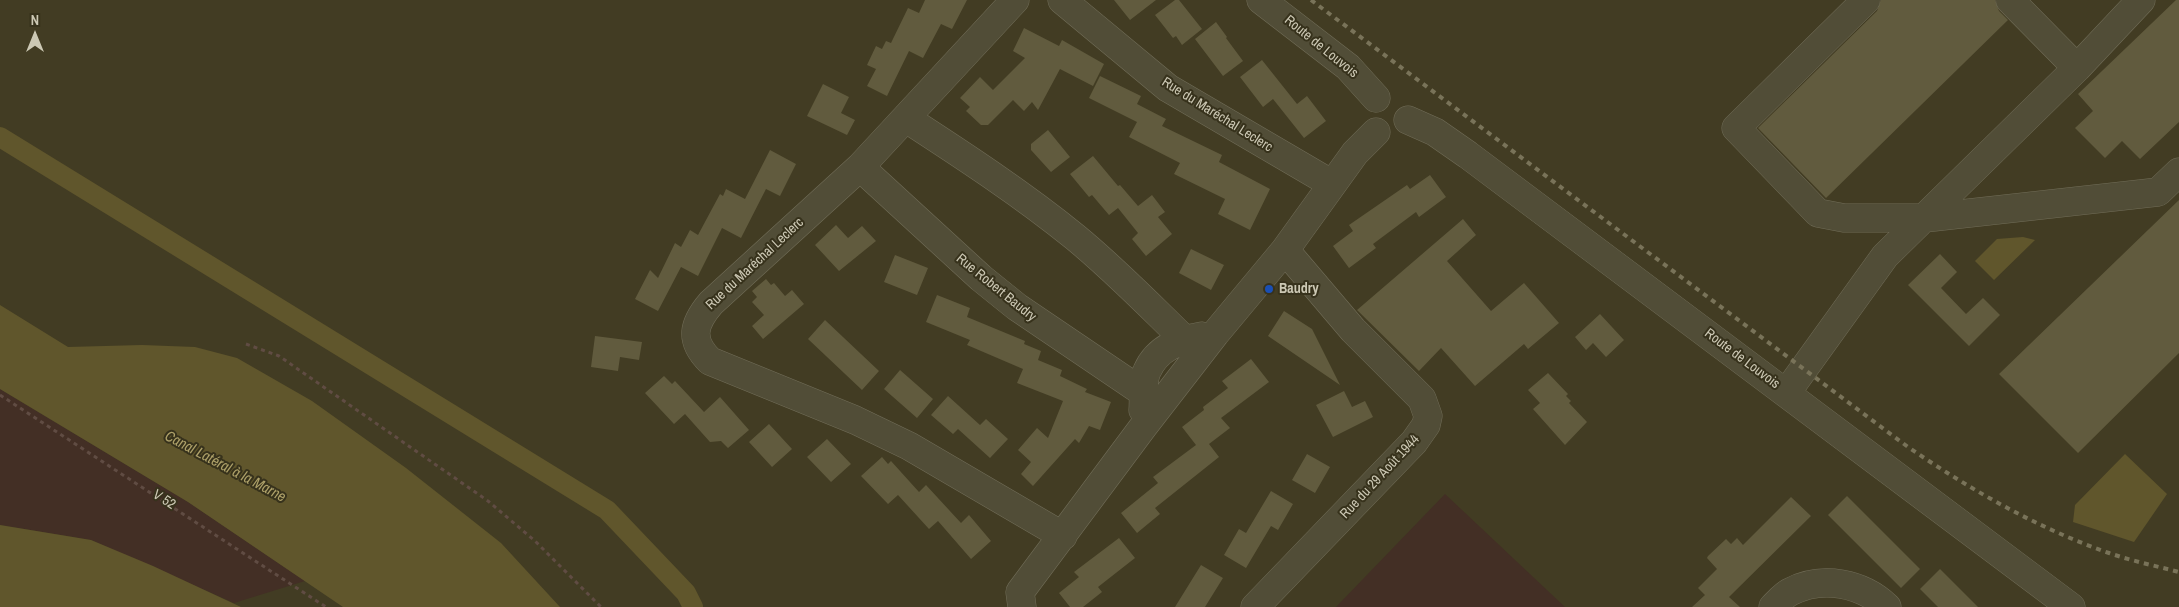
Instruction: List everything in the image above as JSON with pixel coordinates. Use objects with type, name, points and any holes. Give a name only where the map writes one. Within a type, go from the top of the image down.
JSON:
[{"type":"street","name":"Rue du Maréchal Leclerc","points":[[1015,0],[907,119],[860,167],[711,303],[700,315],[696,326],[696,339],[701,353],[710,361],[855,420],[909,446],[1063,536]]},
{"type":"street","name":"Rue du Maréchal Leclerc","points":[[1062,0],[1168,88],[1332,184]]},
{"type":"street","name":"Route de Louvois","points":[[1261,0],[1348,66],[1376,98]]},
{"type":"street","points":[[1866,0],[1736,128],[1818,213],[1844,218],[1925,218],[2158,192],[2179,172]]},
{"type":"street","points":[[2010,0],[2077,68]]},
{"type":"street","points":[[1787,392],[1877,265],[2077,68],[2141,0]]},
{"type":"street","points":[[1388,94],[1400,98],[1407,108],[1408,120],[1400,131],[1394,134],[1382,134],[1376,132],[1368,121],[1368,108],[1376,98],[1388,94]]},
{"type":"street","points":[[907,119],[1013,190],[1077,238],[1184,339]]},
{"type":"street","name":"Route de Louvois","points":[[1408,120],[1435,132],[1468,156],[1787,392],[2071,607]]},
{"type":"street","points":[[1022,607],[1020,592],[1215,334],[1285,250],[1355,153],[1376,132]]},
{"type":"street","name":"Rue Robert Baudry","points":[[860,167],[1009,302],[1144,393]]},
{"type":"street","name":"Rue du 29 Août 1944","points":[[1255,607],[1414,442],[1426,425],[1428,416],[1422,399],[1354,330],[1285,250]]},
{"type":"street","points":[[1143,427],[1147,371],[1160,353],[1170,345],[1184,339],[1215,334]]},
{"type":"street","points":[[1773,607],[1790,592],[1816,584],[1845,584],[1875,596],[1887,607]]},
{"type":"path","points":[[246,344],[279,356],[488,501],[536,542],[601,607]]},
{"type":"path","name":"V 52","points":[[0,395],[326,607]]},
{"type":"shaded area","points":[[0,389],[188,502],[305,581],[234,603],[91,540],[0,525]]},
{"type":"shaded area","points":[[1445,494],[1565,607],[1336,607]]},
{"type":"water","points":[[2023,237],[2035,240],[1994,280],[1975,261],[1997,239]]},
{"type":"water","name":"Canal Latéral à la Marne","points":[[0,305],[68,347],[142,345],[195,347],[237,358],[312,401],[406,468],[501,543],[560,607],[343,607],[188,502],[0,389]]},
{"type":"water","points":[[2125,454],[2167,494],[2134,542],[2073,522],[2075,505]]},
{"type":"water","points":[[0,525],[91,540],[153,566],[241,607],[0,607]]},
{"type":"building","points":[[925,0],[967,0],[952,29],[941,24],[923,58],[909,51],[887,96],[867,86],[876,69],[867,65],[876,46],[882,49],[886,41],[891,43],[908,8],[919,13]]},
{"type":"building","points":[[1114,0],[1156,0],[1130,20]]},
{"type":"building","points":[[1175,0],[1179,0],[1202,29],[1182,45],[1176,36],[1173,38],[1155,15]]},
{"type":"building","points":[[1881,0],[1995,0],[1999,11],[2008,20],[1826,198],[1758,128],[1877,11]]},
{"type":"building","points":[[2176,0],[2179,0],[2179,122],[2140,159],[2122,141],[2105,158],[2075,128],[2093,111],[2078,94]]},
{"type":"building","points":[[1216,22],[1243,61],[1223,76],[1195,39]]},
{"type":"building","points":[[1024,28],[1059,46],[1062,40],[1104,64],[1093,86],[1060,69],[1038,110],[1032,102],[1024,111],[1013,100],[988,125],[981,125],[966,111],[970,107],[960,98],[980,77],[993,90],[1025,58],[1013,51]]},
{"type":"building","points":[[1262,60],[1297,104],[1307,96],[1326,121],[1304,138],[1273,99],[1263,107],[1240,77]]},
{"type":"building","points":[[1100,76],[1141,96],[1137,104],[1166,119],[1162,126],[1222,155],[1219,162],[1270,189],[1250,230],[1218,214],[1225,199],[1174,174],[1180,163],[1129,137],[1137,122],[1089,98]]},
{"type":"building","points":[[823,84],[849,97],[841,113],[855,120],[847,135],[807,116]]},
{"type":"building","points":[[1048,130],[1070,157],[1051,172],[1031,150],[1031,144]]},
{"type":"building","points":[[770,150],[796,164],[780,196],[766,189],[741,238],[722,228],[698,276],[681,267],[658,311],[635,299],[650,270],[658,278],[675,243],[681,247],[690,230],[698,235],[720,194],[723,196],[726,189],[745,199]]},
{"type":"building","points":[[1093,156],[1138,206],[1152,195],[1165,212],[1158,217],[1172,234],[1146,256],[1132,239],[1138,233],[1118,208],[1109,215],[1092,195],[1089,197],[1070,174]]},
{"type":"building","points":[[1430,175],[1446,197],[1419,217],[1416,212],[1373,244],[1376,248],[1349,268],[1333,246],[1353,231],[1349,225],[1407,185],[1410,189]]},
{"type":"building","points":[[2179,200],[2179,353],[2078,453],[1999,374]]},
{"type":"building","points":[[1463,219],[1476,235],[1447,261],[1491,311],[1524,283],[1559,323],[1528,349],[1524,344],[1475,386],[1441,348],[1419,371],[1357,310]]},
{"type":"building","points":[[836,225],[848,238],[862,226],[876,241],[839,271],[815,245]]},
{"type":"building","points":[[1191,249],[1224,265],[1211,290],[1179,273]]},
{"type":"building","points":[[1940,254],[1957,272],[1941,288],[1966,314],[1983,298],[2000,315],[1969,346],[1908,285]]},
{"type":"building","points":[[895,255],[928,268],[917,295],[884,282]]},
{"type":"building","points":[[766,279],[771,285],[774,283],[785,296],[792,290],[804,304],[763,339],[752,326],[764,315],[752,302],[757,297],[752,291]]},
{"type":"building","points":[[937,295],[970,308],[967,317],[1025,341],[1024,344],[1041,351],[1038,360],[1062,370],[1060,376],[1087,389],[1085,392],[1111,402],[1100,430],[1089,426],[1079,443],[1075,439],[1033,486],[1021,474],[1031,462],[1018,450],[1037,428],[1048,438],[1063,401],[1017,383],[1023,369],[967,345],[970,340],[926,322]]},
{"type":"building","points":[[1284,311],[1312,329],[1340,385],[1268,336]]},
{"type":"building","points":[[1600,314],[1624,340],[1606,357],[1593,343],[1586,350],[1575,337]]},
{"type":"building","points":[[825,320],[879,371],[862,390],[808,339]]},
{"type":"building","points":[[595,336],[642,342],[639,360],[620,357],[618,371],[591,367]]},
{"type":"building","points":[[1251,359],[1269,382],[1221,418],[1230,428],[1209,444],[1219,457],[1155,508],[1160,514],[1137,533],[1121,513],[1158,483],[1153,477],[1196,445],[1182,427],[1204,410],[1203,407],[1228,388],[1222,381]]},
{"type":"building","points":[[900,370],[933,399],[917,418],[884,389]]},
{"type":"building","points":[[1548,373],[1568,394],[1566,396],[1571,401],[1569,403],[1587,422],[1565,445],[1533,409],[1540,403],[1528,390]]},
{"type":"building","points":[[664,376],[672,384],[675,381],[704,412],[720,397],[749,430],[728,448],[721,441],[710,442],[685,414],[674,424],[645,393]]},
{"type":"building","points":[[1344,391],[1352,407],[1365,401],[1373,417],[1333,437],[1316,405]]},
{"type":"building","points":[[948,396],[980,425],[986,419],[1008,439],[990,458],[958,429],[953,434],[931,415]]},
{"type":"building","points":[[769,424],[792,449],[772,467],[749,442]]},
{"type":"building","points":[[827,439],[851,464],[831,482],[807,457]]},
{"type":"building","points":[[1307,454],[1330,467],[1315,493],[1292,480]]},
{"type":"building","points":[[882,457],[888,464],[891,461],[919,492],[926,485],[961,523],[969,515],[991,541],[971,559],[938,521],[929,529],[898,495],[888,504],[861,476]]},
{"type":"building","points":[[1271,491],[1293,504],[1278,530],[1271,526],[1246,568],[1224,555],[1239,529],[1246,533]]},
{"type":"building","points":[[1847,496],[1920,569],[1901,588],[1828,515]]},
{"type":"building","points":[[1791,497],[1811,516],[1729,597],[1740,607],[1692,607],[1705,595],[1698,588],[1717,569],[1707,558],[1708,556],[1726,539],[1731,544],[1737,538],[1743,545]]},
{"type":"building","points":[[1119,538],[1135,558],[1098,587],[1102,592],[1083,607],[1070,607],[1059,593],[1079,577],[1074,572]]},
{"type":"building","points":[[1201,565],[1223,578],[1205,607],[1175,607]]},
{"type":"building","points":[[1940,569],[1978,607],[1938,607],[1920,589]]},
{"type":"waterway","points":[[0,137],[607,510],[686,593],[693,607]]},
{"type":"railway","points":[[1311,0],[1908,447],[1932,463],[2005,507],[2056,532],[2118,556],[2179,572]]},
{"type":"place","name":"Baudry","points":[[1269,289]]}]
